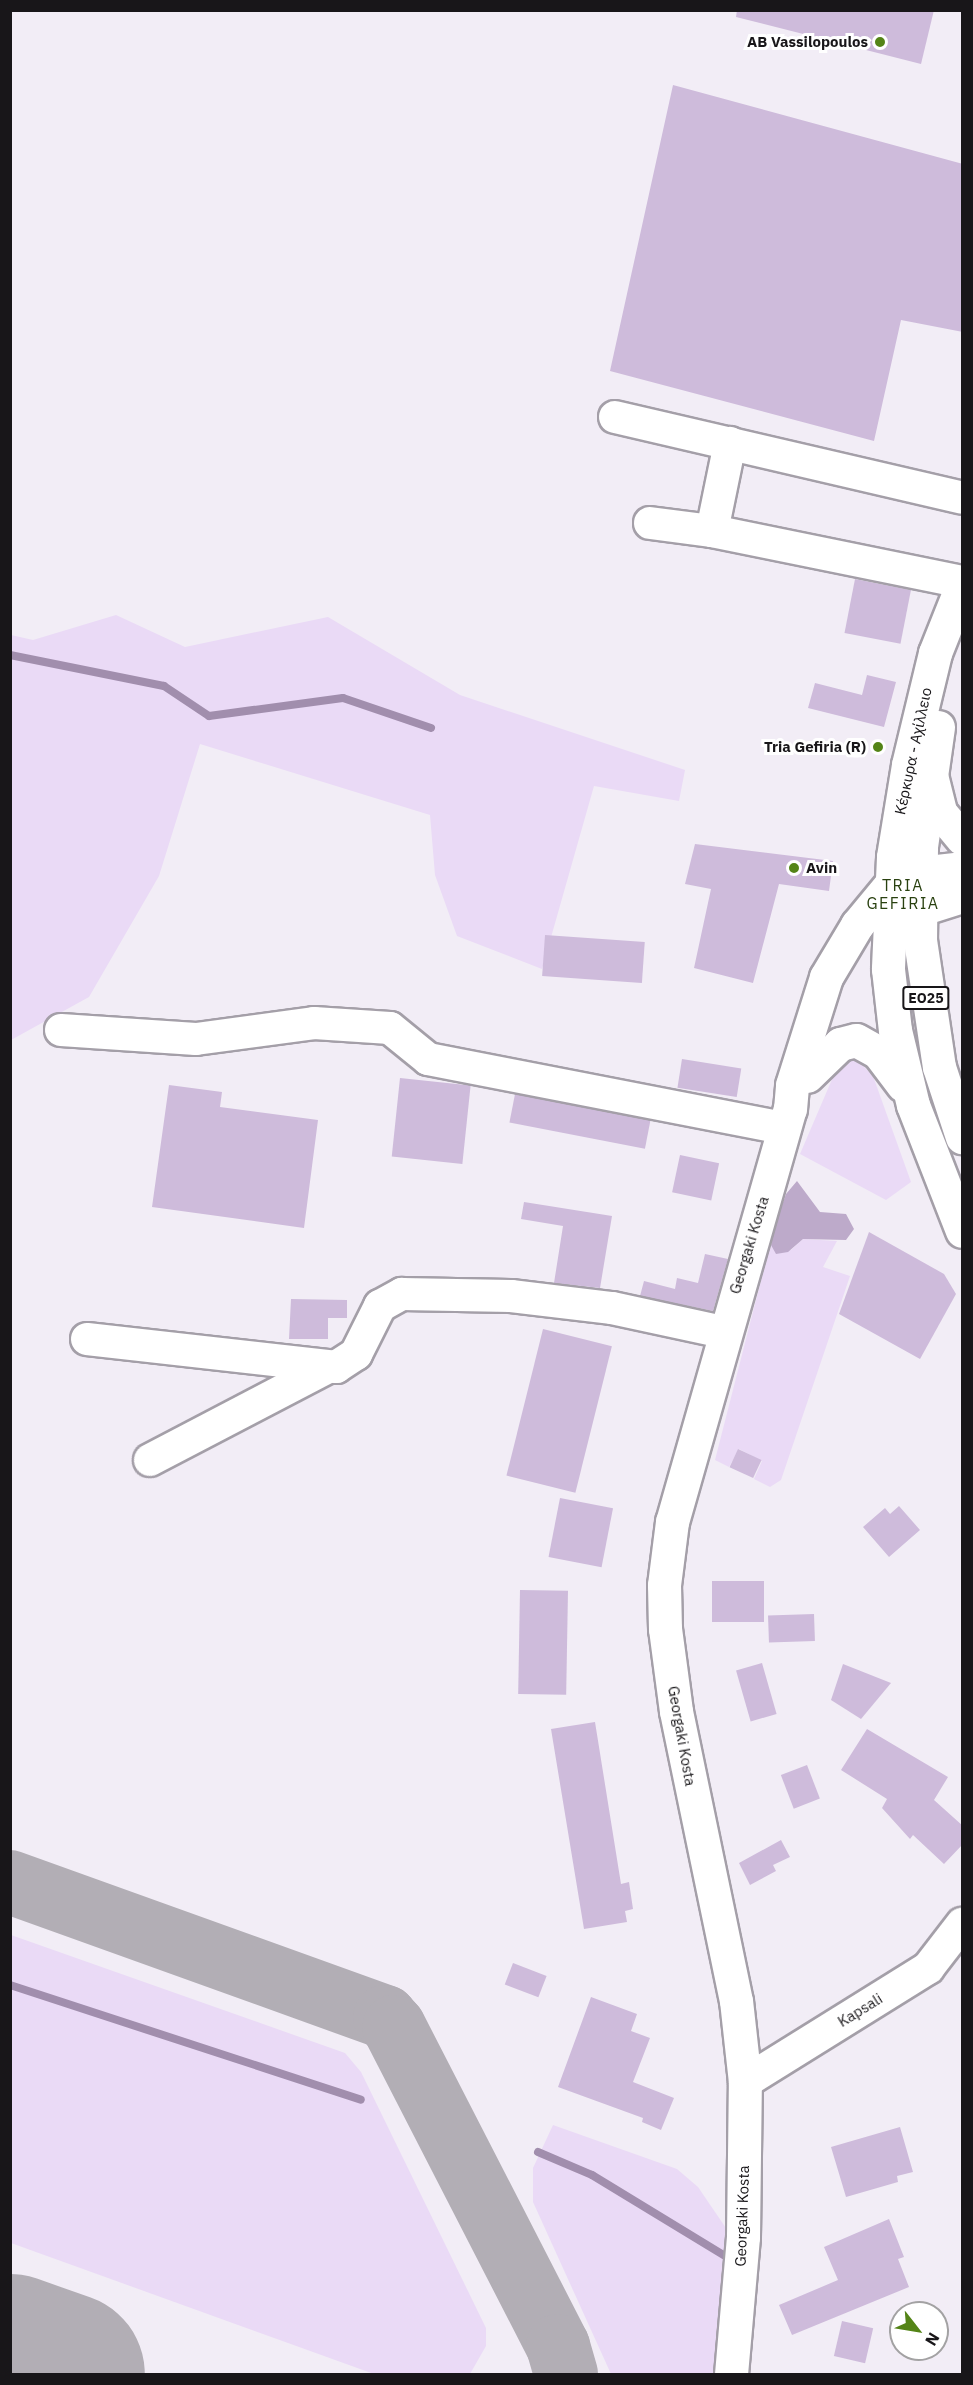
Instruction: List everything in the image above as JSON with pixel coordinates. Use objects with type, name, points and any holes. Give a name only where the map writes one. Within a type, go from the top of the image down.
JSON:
[{"type":"main road","name":"Κέρκυρα - Αχίλλειο","points":[[889,923],[905,879],[930,769],[962,583]]},
{"type":"main road","name":"Κέρκυρα - Αχίλλειο","points":[[905,879],[919,715],[935,653],[962,583]]},
{"type":"main road","points":[[930,769],[940,812],[963,838]]},
{"type":"main road","points":[[905,879],[963,868]]},
{"type":"main road","name":"Κέρκυρα - Αχίλλειο","points":[[905,879],[943,900]]},
{"type":"main road","name":"Georgaki Kosta","points":[[731,2374],[743,2237],[745,2082],[736,2001],[676,1711],[665,1629],[664,1585],[672,1522],[723,1332],[787,1119],[792,1085],[826,977],[857,925],[905,879]]},
{"type":"main road","points":[[889,923],[943,900]]},
{"type":"main road","name":"ΕΟ25","points":[[943,900],[920,940],[939,1067],[963,1137]]},
{"type":"main road","name":"Georgaki Kosta","points":[[787,1119],[854,968],[889,923]]},
{"type":"main road","name":"ΕΟ25","points":[[889,923],[891,1006],[913,1105],[963,1231]]},
{"type":"main road","points":[[807,1077],[840,1044],[862,1041],[891,1064],[913,1105]]},
{"type":"street","points":[[615,417],[963,498]]},
{"type":"street","points":[[712,531],[730,443]]},
{"type":"street","points":[[650,523],[712,531],[962,583]]},
{"type":"street","points":[[61,1030],[196,1039],[314,1023],[390,1028],[428,1059],[787,1119]]},
{"type":"street","points":[[150,1460],[328,1367],[351,1360],[380,1306],[402,1294],[511,1296],[601,1306],[723,1332]]},
{"type":"street","points":[[87,1339],[328,1367]]},
{"type":"street","name":"Kapsali","points":[[745,2082],[928,1968],[963,1924]]},
{"type":"shaded area","points":[[116,615],[185,647],[328,617],[460,695],[685,770],[679,801],[594,786],[542,969],[457,936],[435,875],[430,815],[200,744],[159,876],[89,997],[11,1040],[11,635],[33,640]]},
{"type":"shaded area","points":[[855,1057],[873,1076],[911,1182],[886,1200],[800,1154],[836,1070],[845,1059]]},
{"type":"shaded area","points":[[797,1181],[820,1212],[846,1214],[854,1229],[846,1240],[803,1239],[788,1252],[776,1254],[771,1245],[776,1222],[786,1194]]},
{"type":"shaded area","points":[[776,1222],[771,1245],[791,1250],[803,1239],[837,1241],[823,1267],[850,1276],[781,1480],[770,1487],[754,1479],[762,1461],[739,1449],[729,1467],[715,1460]]},
{"type":"shaded area","points":[[11,1935],[345,2053],[361,2072],[486,2328],[486,2346],[470,2374],[374,2374],[11,2243]]},
{"type":"shaded area","points":[[553,2125],[677,2169],[698,2187],[730,2234],[718,2374],[611,2374],[533,2202],[533,2168]]},
{"type":"building","name":"AB Vassilopoulos","points":[[737,10],[934,10],[921,64],[736,17]]},
{"type":"building","points":[[673,85],[963,164],[963,332],[901,320],[874,441],[610,371]]},
{"type":"building","points":[[855,579],[911,590],[900,644],[845,633]]},
{"type":"building","points":[[867,675],[896,682],[884,727],[808,708],[815,683],[862,695]]},
{"type":"building","points":[[695,844],[833,861],[829,891],[779,884],[753,983],[694,968],[711,889],[685,884]]},
{"type":"building","points":[[545,935],[645,942],[642,983],[542,976]]},
{"type":"building","points":[[682,1059],[741,1068],[737,1097],[677,1088]]},
{"type":"building","points":[[400,1078],[471,1085],[462,1164],[392,1157]]},
{"type":"building","points":[[169,1085],[222,1092],[220,1107],[318,1120],[304,1228],[152,1207]]},
{"type":"building","points":[[515,1094],[650,1120],[645,1149],[509,1122]]},
{"type":"building","points":[[680,1155],[719,1163],[711,1200],[672,1192]]},
{"type":"building","points":[[524,1202],[612,1216],[600,1288],[554,1283],[563,1226],[521,1219]]},
{"type":"building","points":[[869,1232],[944,1274],[956,1294],[920,1359],[839,1314]]},
{"type":"building","points":[[705,1254],[728,1259],[713,1311],[640,1296],[644,1281],[675,1289],[677,1278],[698,1283]]},
{"type":"building","points":[[291,1299],[347,1300],[347,1318],[328,1318],[328,1339],[289,1339]]},
{"type":"building","points":[[543,1329],[612,1346],[575,1493],[506,1476]]},
{"type":"building","points":[[738,1449],[762,1460],[753,1478],[730,1467]]},
{"type":"building","points":[[560,1498],[613,1508],[602,1567],[549,1557]]},
{"type":"building","points":[[899,1506],[920,1530],[889,1557],[863,1527],[885,1508],[890,1514]]},
{"type":"building","points":[[712,1581],[764,1581],[764,1622],[712,1622]]},
{"type":"building","points":[[520,1590],[568,1591],[566,1695],[518,1694]]},
{"type":"building","points":[[814,1614],[815,1641],[769,1643],[768,1616]]},
{"type":"building","points":[[762,1663],[777,1714],[751,1721],[736,1670]]},
{"type":"building","points":[[843,1664],[891,1683],[861,1719],[831,1700]]},
{"type":"building","points":[[595,1722],[621,1884],[629,1882],[633,1909],[625,1911],[627,1922],[584,1929],[551,1729]]},
{"type":"building","points":[[867,1729],[948,1777],[934,1800],[963,1826],[963,1844],[944,1864],[913,1835],[910,1839],[882,1808],[887,1799],[841,1770]]},
{"type":"building","points":[[807,1765],[820,1799],[794,1809],[781,1775]]},
{"type":"building","points":[[781,1840],[790,1857],[773,1865],[776,1871],[750,1885],[739,1863]]},
{"type":"building","points":[[513,1963],[547,1976],[538,1997],[505,1984]]},
{"type":"building","points":[[591,1997],[637,2014],[631,2031],[650,2038],[633,2082],[674,2098],[661,2130],[642,2122],[643,2118],[558,2087]]},
{"type":"building","points":[[900,2127],[913,2172],[897,2176],[898,2182],[846,2197],[831,2147]]},
{"type":"building","points":[[889,2219],[904,2257],[898,2259],[909,2287],[792,2335],[779,2305],[838,2280],[824,2247]]},
{"type":"building","points":[[842,2321],[873,2328],[865,2363],[834,2356]]},
{"type":"waterway","points":[[10,655],[164,686],[209,716],[343,698],[431,728]]},
{"type":"waterway","points":[[10,1985],[361,2100]]},
{"type":"waterway","points":[[538,2152],[592,2175],[725,2256]]},
{"type":"taxiway","points":[[10,1882],[385,2017],[394,2027],[558,2346],[566,2374]]},
{"type":"runway","points":[[10,2355],[64,2374]]},
{"type":"place","name":"AB Vassilopoulos","points":[[880,42]]},
{"type":"place","name":"Tria Gefiria (R)","points":[[878,747]]},
{"type":"place","name":"Avin","points":[[794,868]]},
{"type":"district","name":"TRIA GEFIRIA","points":[[903,894]]}]
